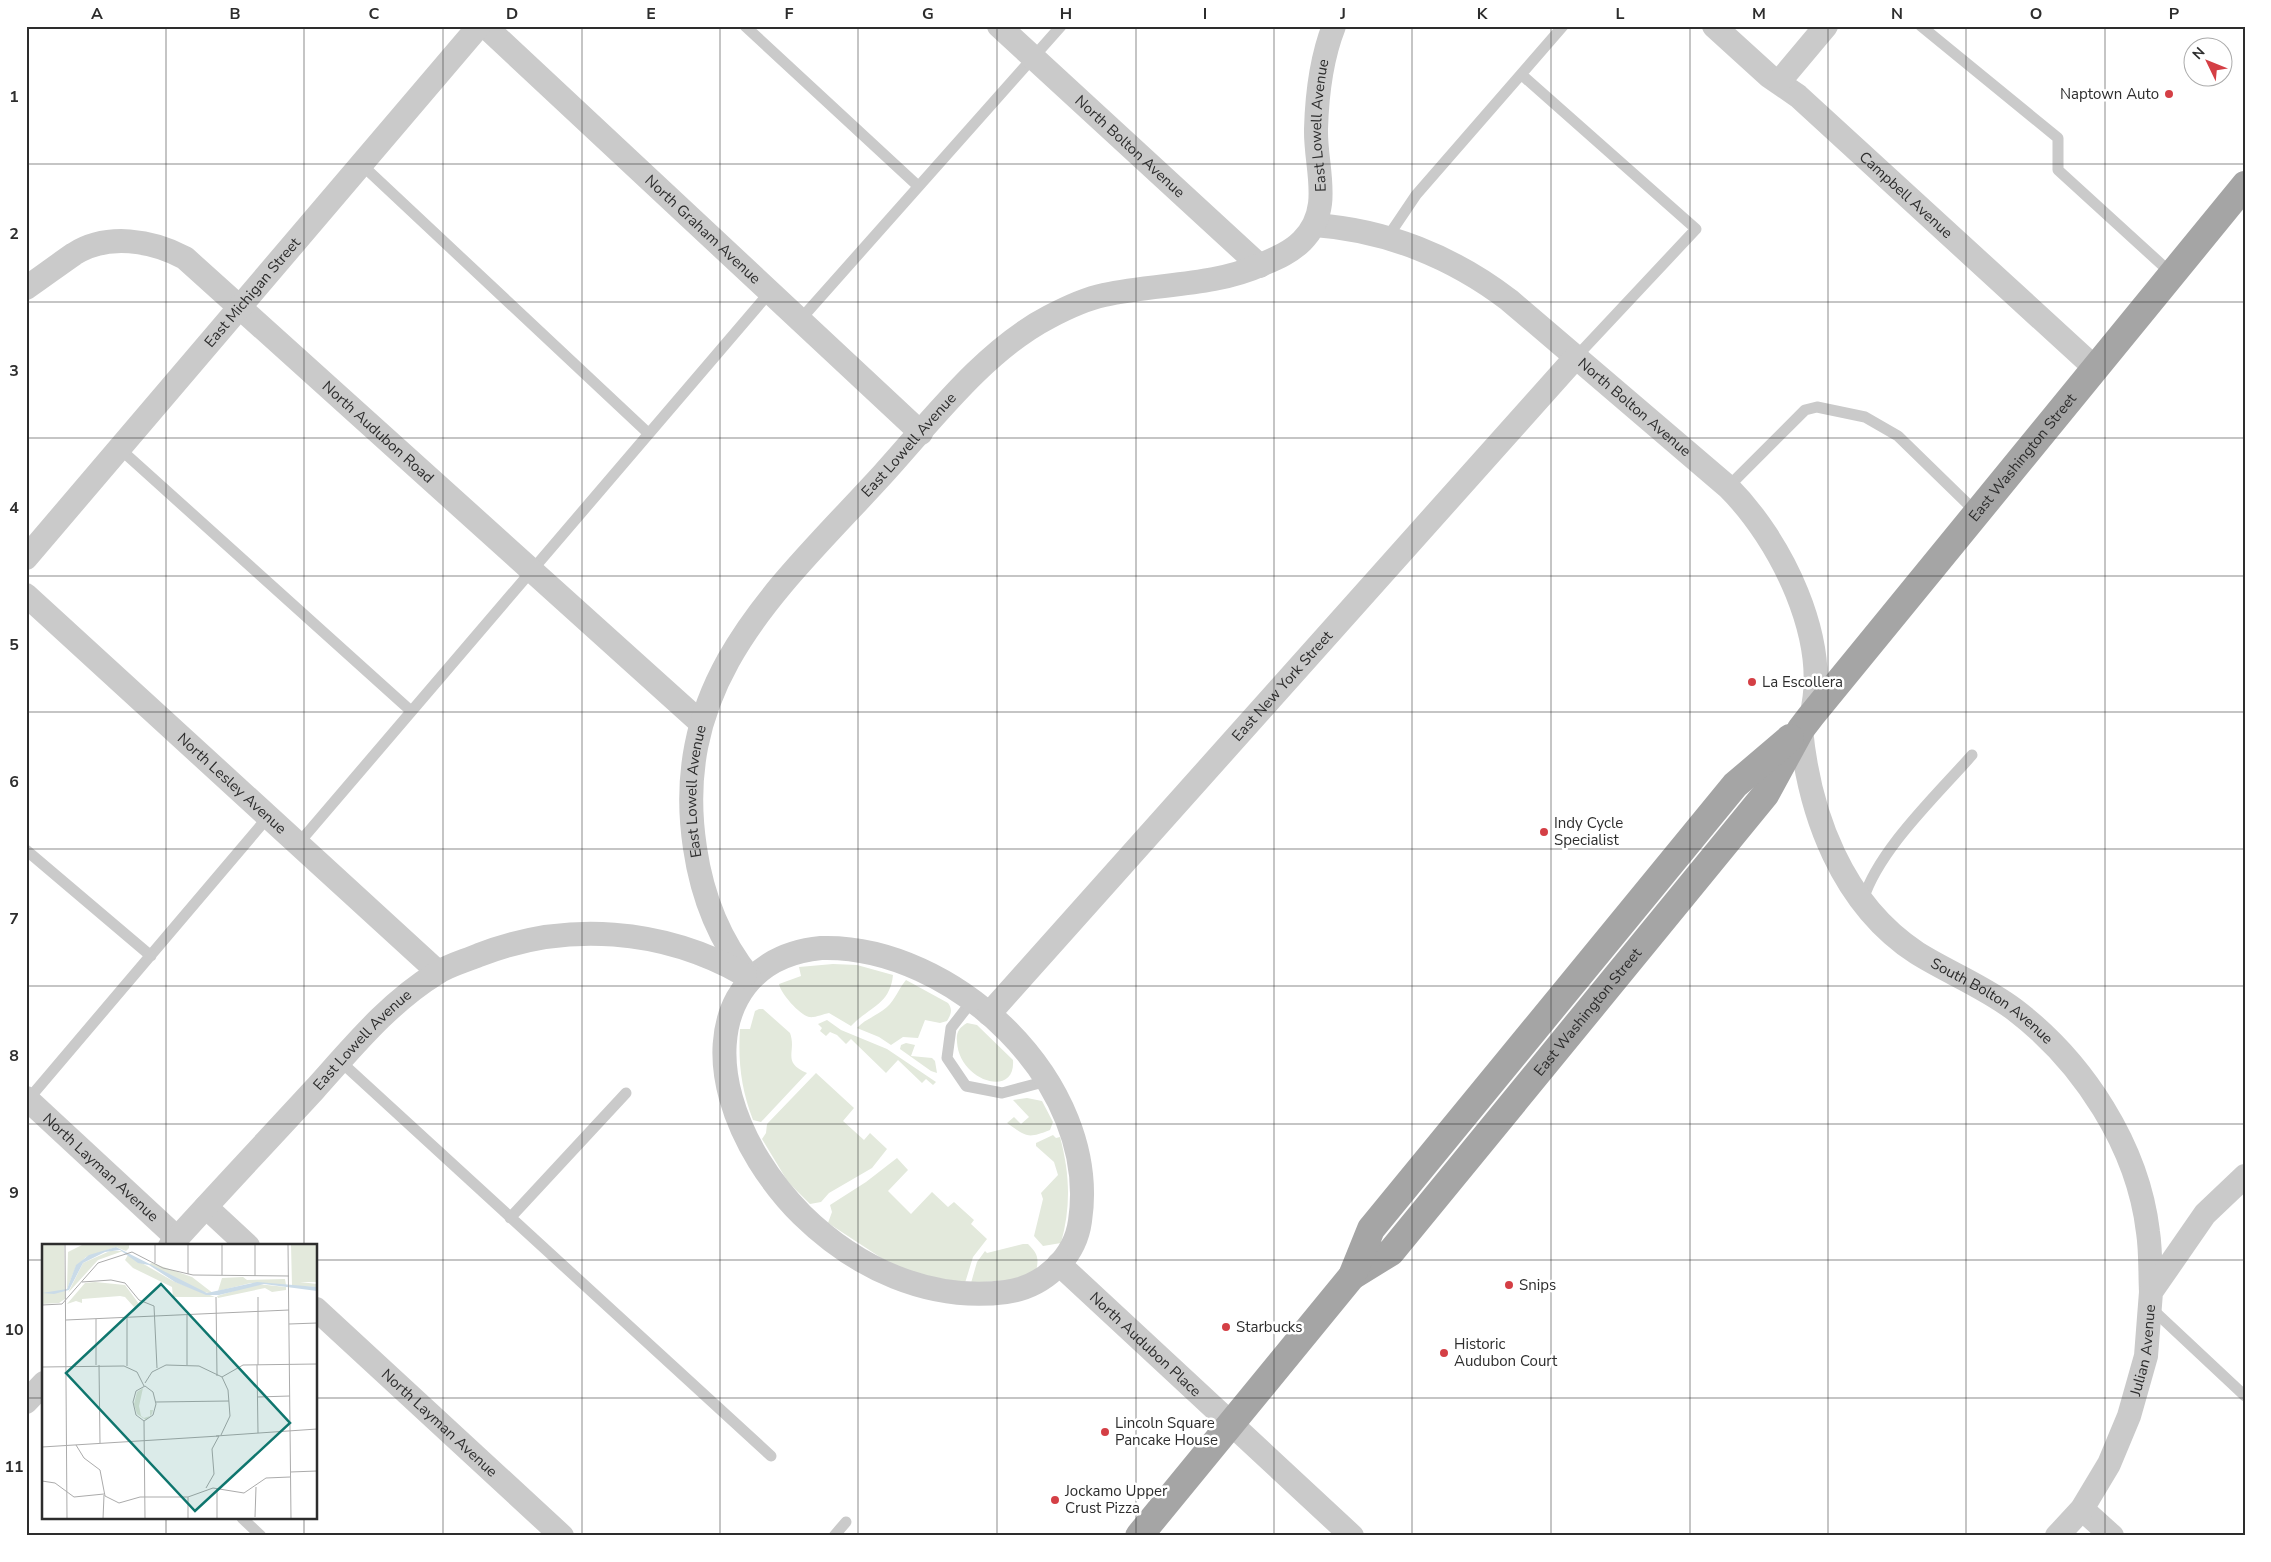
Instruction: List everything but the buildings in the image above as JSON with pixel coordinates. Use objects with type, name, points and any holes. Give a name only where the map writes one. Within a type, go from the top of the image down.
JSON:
[{"type":"main road","name":"East Washington Street","points":[[1139,1536],[1352,1276],[1391,1252],[1446,1186],[1765,795],[1806,723],[2245,185]]},
{"type":"street","name":"East Michigan Street","points":[[26,558],[479,26]]},
{"type":"street","name":"North Graham Avenue","points":[[485,26],[921,433]]},
{"type":"street","name":"North Bolton Avenue","points":[[999,26],[1260,266]]},
{"type":"street","name":"East Lowell Avenue","points":[[750,978],[731,953],[720,933],[704,892],[692,833],[693,763],[701,723],[711,694],[726,661],[751,622],[921,433],[991,358],[1023,332],[1049,317],[1099,296],[1211,281],[1260,266],[1293,249],[1315,225],[1322,199],[1316,140],[1318,90],[1334,26]]},
{"type":"street","name":"Campbell Avenue","points":[[1714,26],[1760,68],[1798,96],[2095,368]]},
{"type":"street","points":[[1779,82],[1826,26]]},
{"type":"street","name":"North Bolton Avenue","points":[[1315,225],[1356,230],[1387,238],[1416,247],[1464,269],[1504,296],[1728,487],[1748,509],[1768,536],[1795,589],[1808,629],[1814,661],[1815,692],[1806,723]]},
{"type":"street","name":"North Audubon Road","points":[[26,288],[83,250],[114,242],[136,242],[156,245],[185,258],[701,723]]},
{"type":"street","name":"East New York Street","points":[[980,1008],[1576,357]]},
{"type":"street","name":"North Lesley Avenue","points":[[26,595],[438,972]]},
{"type":"street","name":"South Bolton Avenue","points":[[1806,723],[1806,772],[1831,849],[1845,877],[1862,902],[1890,932],[1907,946],[1932,962],[1984,989],[2019,1013],[2062,1054],[2088,1086],[2112,1127],[2135,1178],[2148,1233],[2151,1300]]},
{"type":"street","name":"East Lowell Avenue","points":[[173,1242],[386,1012],[438,972],[486,952],[529,939],[606,933],[675,944],[712,958],[750,978]]},
{"type":"street","points":[[842,948],[872,954],[910,966],[938,979],[980,1008],[1019,1043],[1047,1081],[1059,1103],[1074,1139],[1082,1196],[1077,1233],[1066,1257],[1044,1278],[1020,1290],[985,1294],[954,1293],[916,1285],[886,1273],[850,1254],[817,1229],[787,1198],[762,1165],[746,1137],[731,1099],[725,1058],[727,1026],[735,1000],[750,978],[778,958],[791,953],[812,949],[842,948]]},
{"type":"street","name":"North Layman Avenue","points":[[27,1100],[173,1242]]},
{"type":"street","name":"Julian Avenue","points":[[2057,1536],[2082,1509],[2109,1464],[2129,1416],[2146,1356],[2151,1300],[2205,1214],[2244,1178]]},
{"type":"street","points":[[206,1207],[246,1244]]},
{"type":"street","name":"North Audubon Place","points":[[1059,1264],[1352,1536]]},
{"type":"street","name":"North Layman Avenue","points":[[318,1311],[562,1536]]},
{"type":"street","points":[[26,1402],[42,1385]]},
{"type":"street","points":[[2082,1509],[2112,1536]]},
{"type":"lane","points":[[745,26],[918,186]]},
{"type":"lane","points":[[800,320],[1060,26]]},
{"type":"lane","points":[[1387,238],[1416,196],[1564,26]]},
{"type":"lane","points":[[1921,26],[2058,138],[2058,170],[2172,274]]},
{"type":"lane","points":[[1522,75],[1696,229],[1576,357]]},
{"type":"lane","points":[[361,164],[648,433]]},
{"type":"lane","points":[[298,844],[770,292]]},
{"type":"lane","points":[[1728,487],[1805,410],[1817,407],[1865,417],[1898,436],[1977,513]]},
{"type":"lane","points":[[119,448],[411,711]]},
{"type":"lane","points":[[1862,902],[1867,886],[1889,852],[1972,755]]},
{"type":"lane","points":[[27,1100],[268,817]]},
{"type":"lane","points":[[26,850],[151,956]]},
{"type":"lane","points":[[980,1008],[951,1028],[947,1058],[966,1086],[1002,1093],[1047,1081]]},
{"type":"lane","points":[[340,1061],[771,1456]]},
{"type":"lane","points":[[510,1218],[626,1094]]},
{"type":"lane","points":[[2151,1300],[2245,1396]]},
{"type":"lane","points":[[244,1520],[261,1536]]},
{"type":"lane","points":[[834,1536],[846,1522]]},
{"type":"shaded area","points":[[833,964],[857,965],[893,975],[888,993],[878,1005],[851,1026],[829,1013],[814,1017],[805,1015],[796,1008],[780,988],[779,984],[801,976],[799,967]]},
{"type":"shaded area","points":[[906,980],[948,1003],[951,1012],[947,1021],[940,1023],[925,1020],[918,1038],[903,1037],[891,1045],[879,1037],[857,1028],[887,1007]]},
{"type":"shaded area","points":[[763,1009],[790,1033],[792,1061],[799,1069],[807,1073],[761,1122],[753,1120],[749,1109],[741,1075],[739,1053],[740,1029],[750,1029],[755,1011]]},
{"type":"shaded area","points":[[827,1020],[841,1030],[887,1049],[936,1082],[933,1085],[926,1079],[922,1083],[898,1060],[886,1073],[851,1039],[846,1044],[837,1035],[830,1032],[826,1036],[820,1031],[822,1028],[818,1024]]},
{"type":"shaded area","points":[[967,1023],[977,1025],[1013,1060],[1012,1072],[1006,1079],[997,1082],[987,1080],[976,1075],[967,1067],[960,1056],[957,1036],[962,1027]]},
{"type":"shaded area","points":[[906,1043],[915,1045],[911,1056],[932,1058],[935,1061],[937,1073],[931,1071],[900,1049],[901,1045]]},
{"type":"shaded area","points":[[816,1073],[854,1108],[843,1121],[864,1140],[870,1133],[887,1149],[872,1168],[829,1193],[821,1202],[810,1204],[788,1182],[762,1139],[766,1133],[767,1124]]},
{"type":"shaded area","points":[[1027,1098],[1042,1101],[1053,1122],[1050,1130],[1036,1135],[1027,1135],[1007,1123],[1014,1117],[1021,1124],[1029,1117],[1013,1100]]},
{"type":"shaded area","points":[[1053,1135],[1056,1138],[1060,1137],[1066,1164],[1068,1203],[1061,1243],[1043,1246],[1034,1236],[1043,1199],[1041,1193],[1058,1175],[1054,1162],[1036,1146],[1036,1143]]},
{"type":"shaded area","points":[[897,1158],[908,1170],[888,1191],[911,1214],[932,1192],[948,1207],[954,1202],[974,1220],[971,1224],[987,1239],[973,1257],[965,1283],[915,1274],[883,1259],[828,1223],[832,1212],[830,1205],[866,1182]]},
{"type":"shaded area","points":[[1028,1244],[1036,1254],[1036,1272],[1010,1280],[971,1283],[977,1262],[985,1251],[987,1253]]},
{"type":"place","name":"Naptown Auto","points":[[2169,94]]},
{"type":"place","name":"La Escollera","points":[[1752,682]]},
{"type":"place","name":"Indy Cycle Specialist","points":[[1544,832]]},
{"type":"place","name":"Snips","points":[[1509,1285]]},
{"type":"place","name":"Starbucks","points":[[1226,1327]]},
{"type":"place","name":"Historic Audubon Court","points":[[1444,1353]]},
{"type":"place","name":"Lincoln Square Pancake House","points":[[1105,1432]]},
{"type":"place","name":"Jockamo Upper Crust Pizza","points":[[1055,1500]]}]
